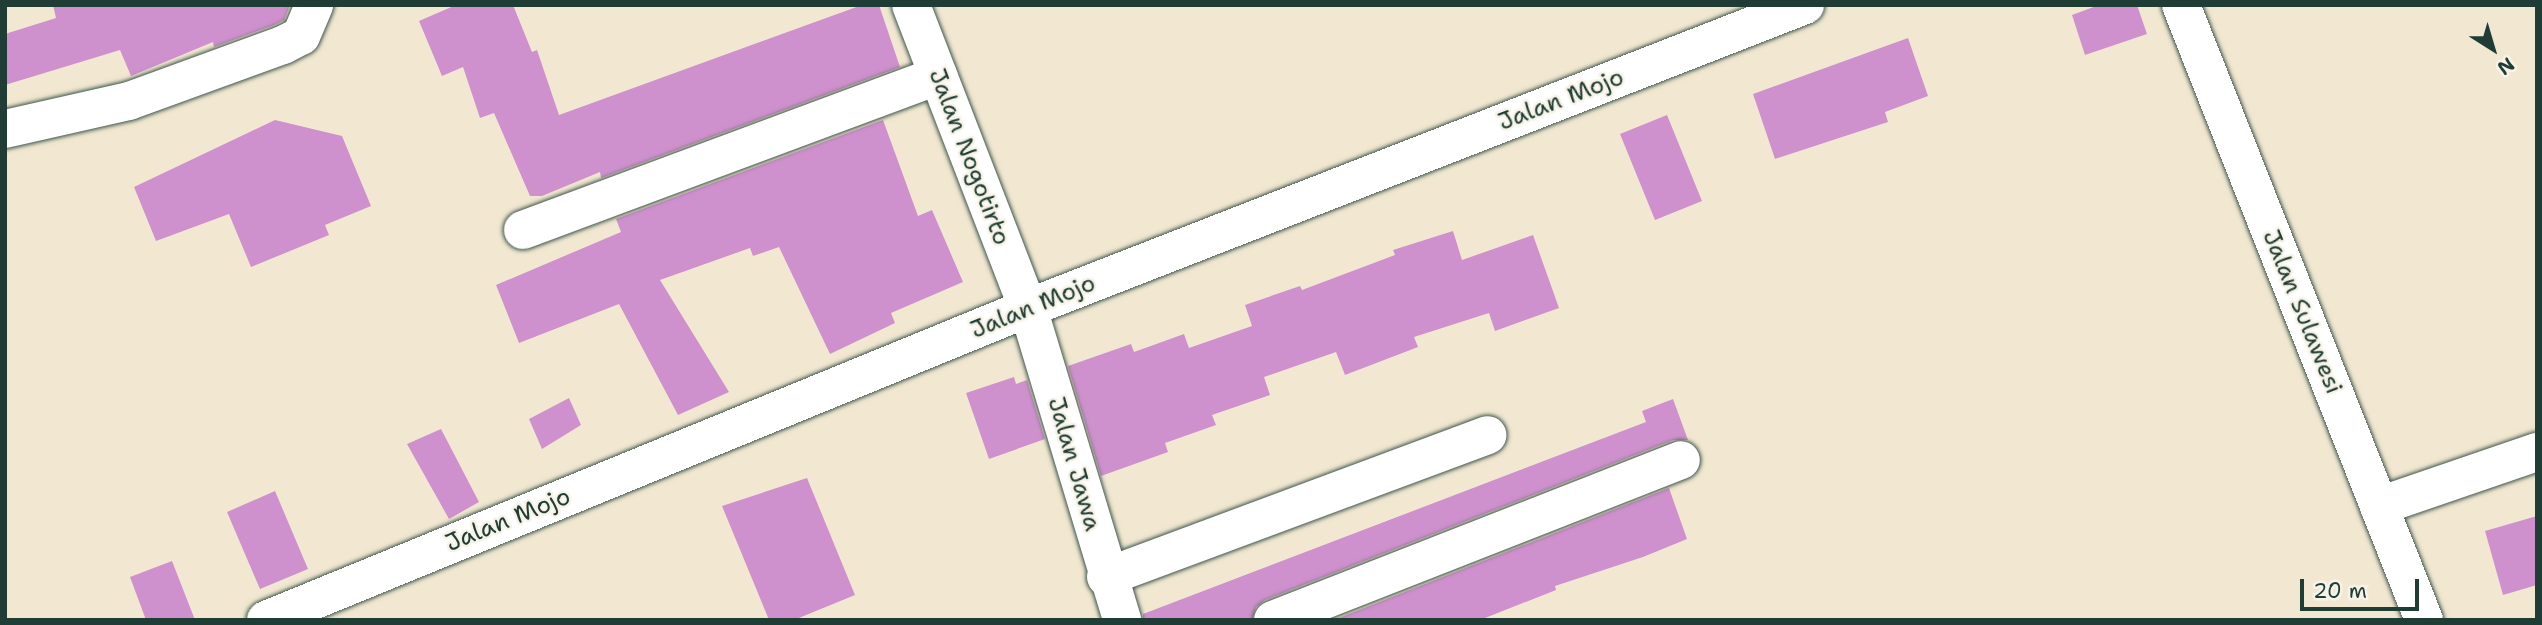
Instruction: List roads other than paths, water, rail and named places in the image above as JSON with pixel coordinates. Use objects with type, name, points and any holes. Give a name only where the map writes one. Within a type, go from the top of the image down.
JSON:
[{"type":"street","points":[[5,129],[129,101],[283,45],[301,36],[314,5]]},
{"type":"street","name":"Jalan Nogotirto","points":[[911,5],[1028,308]]},
{"type":"street","name":"Jalan Mojo","points":[[266,620],[1028,308],[1805,5]]},
{"type":"street","name":"Jalan Sulawesi","points":[[2181,5],[2424,620]]},
{"type":"street","points":[[523,230],[938,76]]},
{"type":"street","name":"Jalan Jawa","points":[[1028,308],[1122,620]]},
{"type":"street","points":[[1107,577],[1487,435]]},
{"type":"street","points":[[2379,506],[2537,452]]},
{"type":"street","points":[[1273,620],[1681,460]]}]
